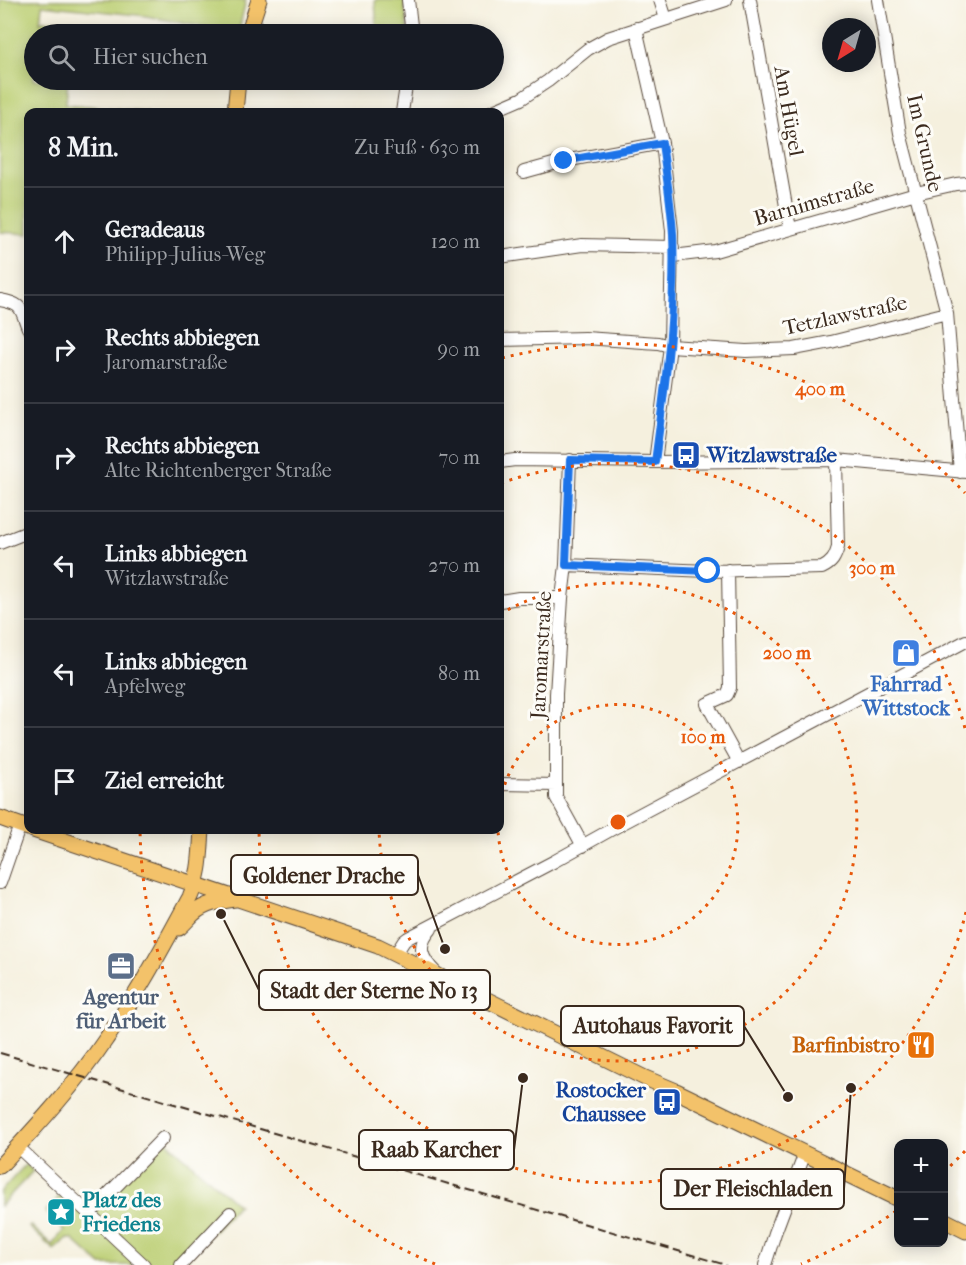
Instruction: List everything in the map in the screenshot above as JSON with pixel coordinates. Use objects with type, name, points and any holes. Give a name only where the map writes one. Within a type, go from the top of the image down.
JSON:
[{"type":"main road","points":[[251,24],[259,0]]},
{"type":"main road","points":[[236,108],[237,90]]},
{"type":"main road","points":[[0,818],[24,827]]},
{"type":"main road","points":[[45,834],[378,946],[443,980],[894,1197]]},
{"type":"main road","points":[[0,1166],[66,1092],[107,1038],[148,973],[195,885],[200,871],[202,834]]},
{"type":"main road","points":[[171,932],[180,928],[194,913],[204,907],[239,898]]},
{"type":"main road","points":[[948,1222],[966,1231]]},
{"type":"street","points":[[408,0],[411,24]]},
{"type":"street","points":[[660,0],[666,19]]},
{"type":"street","points":[[500,108],[521,99],[588,49],[608,38],[726,0]]},
{"type":"street","name":"Am Hügel","points":[[750,0],[790,229]]},
{"type":"street","name":"Im Grunde","points":[[878,0],[900,133],[947,313],[963,472]]},
{"type":"street","points":[[636,28],[662,143],[673,252],[670,346],[655,462]]},
{"type":"street","points":[[403,108],[405,90]]},
{"type":"street","points":[[524,172],[564,161],[662,143]]},
{"type":"street","name":"Barnimstraße","points":[[504,256],[582,245],[673,252],[715,251],[916,193],[966,183]]},
{"type":"street","points":[[0,300],[15,303],[21,308],[24,317]]},
{"type":"street","name":"Tetzlawstraße","points":[[504,340],[585,338],[746,351],[794,349],[947,313]]},
{"type":"street","name":"Jaromarstraße","points":[[570,460],[566,565],[556,693],[556,797],[583,846]]},
{"type":"street","points":[[566,565],[708,571],[822,568],[831,563],[838,547],[836,460]]},
{"type":"street","points":[[504,461],[836,460],[963,472]]},
{"type":"street","points":[[0,543],[24,534]]},
{"type":"street","points":[[728,570],[730,688],[727,694],[707,704],[739,762]]},
{"type":"street","points":[[504,600],[562,598]]},
{"type":"street","points":[[395,955],[408,938],[965,643]]},
{"type":"street","points":[[504,784],[556,785]]},
{"type":"street","points":[[0,883],[24,834]]},
{"type":"street","points":[[436,924],[425,937],[422,950],[428,965],[443,980]]},
{"type":"street","points":[[89,1214],[163,1138]]},
{"type":"street","points":[[18,1147],[144,1265]]},
{"type":"street","points":[[765,1265],[778,1222],[805,1154]]},
{"type":"street","points":[[181,1265],[230,1213]]},
{"type":"green space","points":[[0,0],[246,0],[240,24],[187,24],[146,16],[42,5],[40,23],[42,21],[73,21],[73,24],[24,24],[24,90],[67,90],[66,104],[107,108],[24,108],[24,234],[0,232]]},
{"type":"green space","points":[[375,0],[404,0],[407,24],[376,24]]},
{"type":"green space","points":[[163,1138],[238,1205],[181,1265],[144,1265],[89,1214]]},
{"type":"green space","points":[[26,1164],[33,1171],[0,1206],[0,1192]]},
{"type":"green space","points":[[58,1198],[67,1199],[139,1265],[101,1265],[72,1239],[66,1239],[54,1250],[29,1227],[31,1226],[52,1245],[64,1230],[45,1212]]},
{"type":"railway","points":[[0,1053],[726,1265]]},
{"type":"place","name":"Witzlawstraße","points":[[686,455]]},
{"type":"place","name":"Fahrrad Wittstock","points":[[906,653]]},
{"type":"place","name":"Stadt der Sterne No 13","points":[[221,914]]},
{"type":"place","name":"Goldener Drache","points":[[445,949]]},
{"type":"place","name":"Agentur für Arbeit","points":[[121,966]]},
{"type":"place","name":"Barfinbistro","points":[[921,1045]]},
{"type":"place","name":"Raab Karcher","points":[[523,1078]]},
{"type":"place","name":"Der Fleischladen","points":[[851,1088]]},
{"type":"place","name":"Autohaus Favorit","points":[[788,1097]]},
{"type":"place","name":"Rostocker Chaussee","points":[[667,1102]]},
{"type":"place","name":"Platz des Friedens","points":[[61,1212]]},
{"type":"route","points":[[564,161],[662,143],[673,248],[670,346],[655,462],[570,460],[566,565],[708,571]]}]
